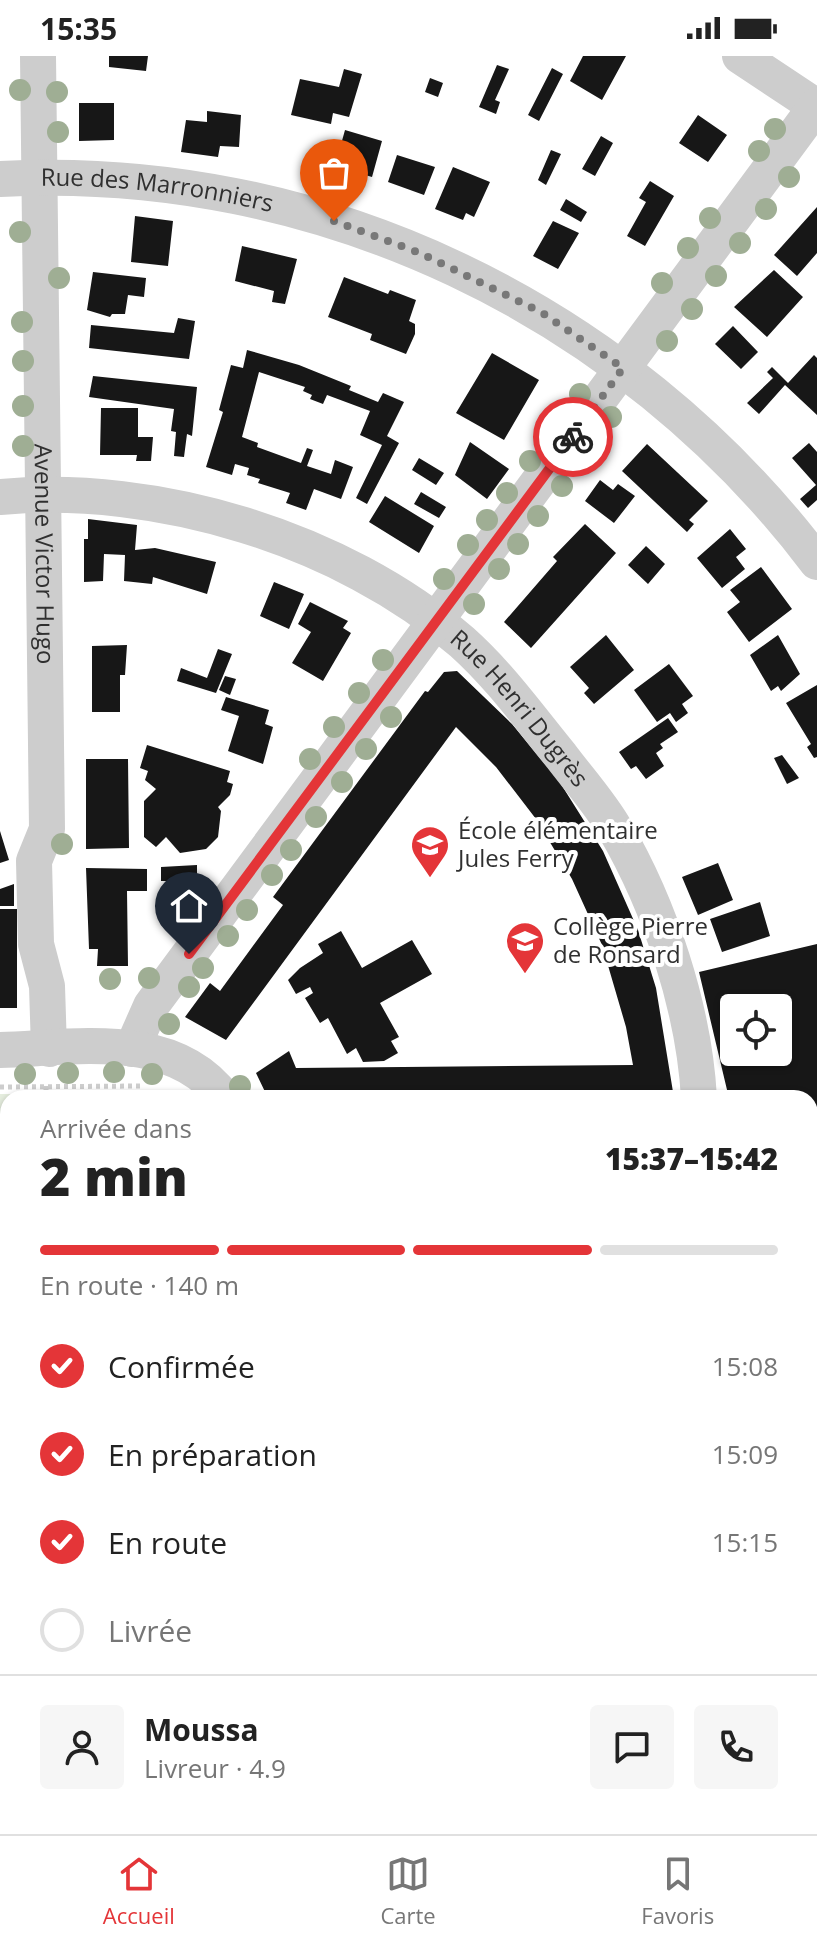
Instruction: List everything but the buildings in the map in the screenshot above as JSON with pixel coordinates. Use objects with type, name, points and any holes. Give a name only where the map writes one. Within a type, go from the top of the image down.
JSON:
[{"type":"street","name":"Avenue Victor Hugo","points":[[38,56],[47,829],[34,861],[36,944],[47,986],[49,1049]]},
{"type":"street","points":[[132,1049],[151,1006],[817,106],[740,56]]},
{"type":"street","name":"Rue des Marronniers","points":[[0,179],[89,178],[216,192],[287,207],[357,228],[420,253],[541,312],[623,368],[701,431],[752,483],[817,562]]},
{"type":"street","name":"Rue Henri Dugrès","points":[[0,497],[42,495],[184,508],[265,531],[335,560],[435,622],[505,685],[614,826],[645,884],[665,936],[690,1034],[698,1090]]},
{"type":"street","points":[[0,1050],[156,1051],[186,1062],[218,1090]]},
{"type":"path","points":[[0,1087],[154,1089]]},
{"type":"way so far","points":[[334,221],[420,253],[489,285],[541,312],[623,368],[573,437]]},
{"type":"place","name":"École élémentaire Jules Ferry","points":[[430,879]]},
{"type":"place","name":"Collège Pierre de Ronsard","points":[[525,975]]},
{"type":"route","points":[[189,954],[573,437]]}]
